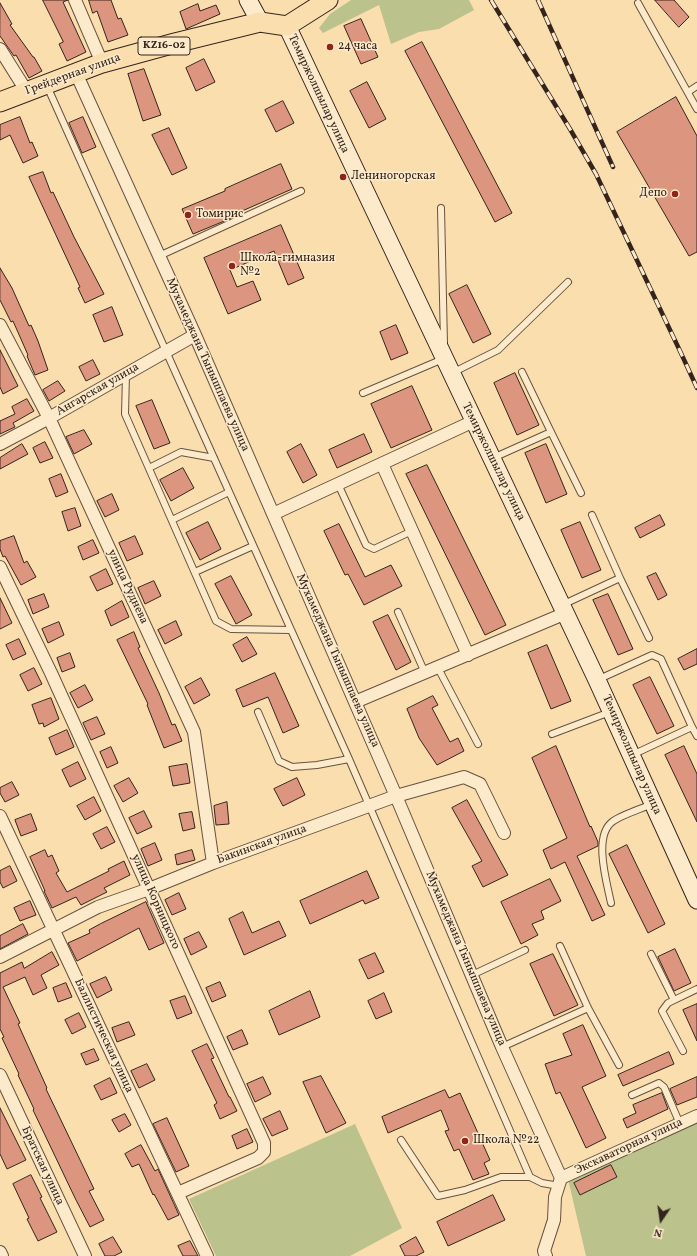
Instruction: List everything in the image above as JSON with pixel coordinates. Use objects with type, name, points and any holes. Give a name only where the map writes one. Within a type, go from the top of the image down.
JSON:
[{"type":"main road","points":[[286,26],[328,0]]},
{"type":"main road","name":"Грейдерная улица","points":[[0,102],[102,63],[175,43],[260,22],[286,26]]},
{"type":"street","points":[[75,0],[102,63]]},
{"type":"street","points":[[248,0],[260,22]]},
{"type":"street","name":"Темиржолшылар улица","points":[[286,26],[564,609],[697,900]]},
{"type":"street","points":[[0,49],[27,92]]},
{"type":"street","name":"Мухамеджана Тынышпаева улица","points":[[76,73],[195,335],[396,796],[560,1182]]},
{"type":"street","name":"улица Руднева","points":[[0,325],[49,418],[194,732],[213,863]]},
{"type":"street","name":"Ангарская улица","points":[[0,444],[49,418],[195,335]]},
{"type":"street","points":[[273,514],[474,421]]},
{"type":"street","points":[[382,464],[468,656]]},
{"type":"street","name":"улица Корницкого","points":[[0,567],[52,673],[264,1143],[264,1152],[258,1158],[178,1193]]},
{"type":"street","points":[[355,702],[468,656],[564,609]]},
{"type":"street","name":"Бакинская улица","points":[[0,957],[98,907],[396,796],[464,777],[480,784],[504,833]]},
{"type":"street","name":"Баллистическая улица","points":[[0,816],[207,1256]]},
{"type":"street","name":"Братская улица","points":[[0,1075],[85,1256]]},
{"type":"street","name":"Экскаваторная улица","points":[[560,1182],[697,1116]]},
{"type":"street","points":[[546,1256],[544,1251],[554,1220],[555,1197],[560,1182]]},
{"type":"street","points":[[0,1252],[2,1256]]},
{"type":"lane","points":[[638,3],[697,109]]},
{"type":"lane","points":[[46,84],[349,759],[530,1177]]},
{"type":"lane","points":[[688,92],[697,86]]},
{"type":"lane","points":[[159,256],[301,190]]},
{"type":"lane","points":[[441,208],[448,366]]},
{"type":"lane","points":[[363,393],[498,350],[568,282]]},
{"type":"lane","points":[[522,372],[582,493]]},
{"type":"lane","points":[[126,374],[125,414],[216,622],[231,629],[290,630]]},
{"type":"lane","points":[[492,458],[552,432]]},
{"type":"lane","points":[[149,468],[181,452],[214,458]]},
{"type":"lane","points":[[338,484],[366,545],[374,549],[412,531]]},
{"type":"lane","points":[[172,520],[229,492]]},
{"type":"lane","points":[[592,515],[649,638]]},
{"type":"lane","points":[[194,572],[253,546]]},
{"type":"lane","points":[[564,609],[620,578]]},
{"type":"lane","points":[[398,612],[425,673]]},
{"type":"lane","points":[[597,680],[652,655],[661,659],[697,736]]},
{"type":"lane","points":[[438,668],[478,744]]},
{"type":"lane","points":[[258,712],[279,761],[292,767],[317,765],[349,759]]},
{"type":"lane","points":[[552,734],[612,712]]},
{"type":"lane","points":[[631,756],[692,726]]},
{"type":"lane","points":[[611,903],[602,854],[606,828],[613,822],[653,804]]},
{"type":"lane","points":[[560,946],[588,1008],[619,1065]]},
{"type":"lane","points":[[472,975],[525,950]]},
{"type":"lane","points":[[651,954],[674,1000]]},
{"type":"lane","points":[[683,1051],[662,1012],[668,1003],[697,990]]},
{"type":"lane","points":[[502,1047],[588,1008]]},
{"type":"lane","points":[[632,1095],[659,1083],[664,1087],[680,1124]]},
{"type":"lane","points":[[401,1140],[438,1196],[465,1190],[501,1177],[530,1177],[542,1183],[560,1182]]},
{"type":"green space","points":[[351,0],[469,0],[474,10],[439,29],[419,32],[391,44],[379,5],[323,33],[319,28],[330,14]]},
{"type":"green space","points":[[697,1123],[697,1256],[586,1256],[568,1179]]},
{"type":"green space","points":[[355,1124],[402,1228],[350,1256],[216,1256],[189,1199]]},
{"type":"building","points":[[43,0],[68,0],[63,2],[86,52],[67,61],[59,44],[63,42]]},
{"type":"building","points":[[89,0],[111,0],[118,19],[121,18],[128,35],[108,42],[97,11],[93,13]]},
{"type":"building","points":[[655,0],[674,0],[689,17],[679,27]]},
{"type":"building","points":[[0,3],[12,24],[10,25],[34,57],[42,71],[29,78],[16,55],[14,56],[0,36]]},
{"type":"building","points":[[198,4],[200,11],[216,5],[220,14],[186,29],[180,12]]},
{"type":"building","points":[[361,19],[378,57],[361,64],[344,26]]},
{"type":"building","points":[[422,42],[512,213],[495,222],[405,51]]},
{"type":"building","points":[[204,59],[215,82],[196,91],[186,68]]},
{"type":"building","points":[[144,69],[161,115],[143,121],[128,74]]},
{"type":"building","points":[[367,82],[386,119],[369,128],[350,91]]},
{"type":"building","name":"Депо","points":[[676,97],[697,136],[697,252],[689,256],[617,132]]},
{"type":"building","points":[[283,101],[294,123],[276,132],[265,110]]},
{"type":"building","points":[[20,117],[30,143],[32,142],[38,156],[23,163],[10,135],[0,140],[0,125]]},
{"type":"building","points":[[83,117],[96,147],[82,153],[69,123]]},
{"type":"building","points":[[169,128],[187,168],[172,175],[152,135]]},
{"type":"building","points":[[281,164],[292,189],[233,215],[234,217],[193,234],[182,209],[225,191],[225,189]]},
{"type":"building","points":[[43,172],[51,193],[53,192],[74,237],[104,294],[85,303],[78,288],[80,287],[29,177]]},
{"type":"building","points":[[281,225],[304,278],[288,285],[274,251],[230,270],[237,287],[253,281],[261,300],[228,314],[204,258]]},
{"type":"building","points":[[0,268],[12,288],[29,326],[31,325],[48,370],[35,375],[13,321],[11,322],[0,300]]},
{"type":"building","points":[[467,285],[491,334],[473,343],[449,294]]},
{"type":"building","points":[[112,307],[123,335],[104,342],[93,315]]},
{"type":"building","points":[[396,325],[408,353],[391,360],[380,332]]},
{"type":"building","points":[[0,350],[18,386],[3,394],[0,387]]},
{"type":"building","points":[[93,360],[100,374],[86,381],[79,367]]},
{"type":"building","points":[[515,373],[539,425],[517,435],[494,383]]},
{"type":"building","points":[[58,381],[65,391],[49,401],[43,390]]},
{"type":"building","points":[[412,386],[432,430],[391,448],[371,404]]},
{"type":"building","points":[[27,399],[34,411],[13,423],[15,427],[0,434],[0,421],[15,414],[12,407]]},
{"type":"building","points":[[152,400],[170,443],[154,449],[136,406]]},
{"type":"building","points":[[84,430],[92,444],[74,454],[66,437]]},
{"type":"building","points":[[364,434],[372,452],[337,468],[329,450]]},
{"type":"building","points":[[45,442],[53,458],[40,463],[33,448]]},
{"type":"building","points":[[22,444],[28,454],[0,469],[0,458]]},
{"type":"building","points":[[301,444],[317,475],[303,483],[287,452]]},
{"type":"building","points":[[546,444],[567,494],[546,503],[525,453]]},
{"type":"building","points":[[427,465],[506,625],[485,635],[406,474]]},
{"type":"building","points":[[183,468],[194,488],[171,501],[160,480]]},
{"type":"building","points":[[61,474],[68,492],[56,497],[49,479]]},
{"type":"building","points":[[112,494],[119,510],[105,517],[97,501]]},
{"type":"building","points":[[75,508],[81,526],[68,531],[62,512]]},
{"type":"building","points":[[660,515],[665,525],[640,538],[635,528]]},
{"type":"building","points":[[208,522],[221,549],[200,560],[186,533]]},
{"type":"building","points":[[580,522],[601,570],[582,578],[561,530]]},
{"type":"building","points":[[339,524],[365,577],[391,565],[402,586],[364,605],[348,574],[345,575],[324,531]]},
{"type":"building","points":[[14,536],[24,563],[27,561],[36,577],[21,585],[5,556],[3,557],[0,549],[0,541]]},
{"type":"building","points":[[135,536],[143,554],[127,561],[119,543]]},
{"type":"building","points":[[93,540],[99,553],[83,560],[78,547]]},
{"type":"building","points":[[106,569],[113,584],[97,591],[90,577]]},
{"type":"building","points":[[656,573],[667,595],[658,600],[647,577]]},
{"type":"building","points":[[231,576],[252,615],[236,624],[215,584]]},
{"type":"building","points":[[154,581],[161,596],[145,604],[138,588]]},
{"type":"building","points":[[44,594],[49,607],[33,614],[28,600]]},
{"type":"building","points":[[608,594],[633,649],[618,655],[593,600]]},
{"type":"building","points":[[0,598],[12,623],[0,629]]},
{"type":"building","points":[[122,601],[129,617],[111,626],[105,611]]},
{"type":"building","points":[[388,615],[411,662],[396,670],[373,622]]},
{"type":"building","points":[[176,621],[182,635],[165,644],[158,630]]},
{"type":"building","points":[[59,622],[64,635],[48,643],[42,629]]},
{"type":"building","points":[[134,632],[140,647],[138,648],[172,725],[175,724],[182,741],[164,748],[147,705],[148,704],[117,640]]},
{"type":"building","points":[[247,637],[257,654],[242,662],[233,645]]},
{"type":"building","points":[[19,639],[26,654],[13,660],[6,645]]},
{"type":"building","points":[[547,645],[571,701],[551,709],[528,653]]},
{"type":"building","points":[[697,649],[697,664],[684,670],[678,659]]},
{"type":"building","points":[[70,653],[75,667],[62,672],[57,658]]},
{"type":"building","points":[[34,668],[42,684],[28,691],[20,675]]},
{"type":"building","points":[[275,673],[299,726],[283,733],[268,697],[243,707],[236,690]]},
{"type":"building","points":[[650,677],[674,726],[657,734],[633,685]]},
{"type":"building","points":[[201,678],[210,695],[194,704],[185,687]]},
{"type":"building","points":[[85,685],[93,700],[78,708],[70,693]]},
{"type":"building","points":[[433,696],[438,705],[432,708],[450,742],[458,738],[464,751],[437,765],[419,738],[407,709]]},
{"type":"building","points":[[51,698],[59,719],[44,727],[43,723],[39,724],[32,705]]},
{"type":"building","points":[[97,717],[105,734],[91,740],[83,723]]},
{"type":"building","points":[[67,730],[74,747],[56,755],[49,738]]},
{"type":"building","points":[[556,746],[590,827],[591,826],[598,842],[598,846],[577,856],[605,915],[592,921],[565,862],[551,869],[543,850],[567,838],[532,758]]},
{"type":"building","points":[[684,746],[697,774],[697,822],[665,755]]},
{"type":"building","points":[[111,747],[118,763],[107,768],[100,752]]},
{"type":"building","points":[[78,762],[86,779],[70,787],[62,770]]},
{"type":"building","points":[[187,764],[190,783],[173,786],[169,767]]},
{"type":"building","points":[[129,778],[138,793],[123,802],[114,786]]},
{"type":"building","points":[[297,778],[305,795],[283,806],[274,789]]},
{"type":"building","points":[[12,782],[19,795],[5,802],[0,793],[0,788]]},
{"type":"building","points":[[94,797],[101,811],[85,820],[77,806]]},
{"type":"building","points":[[467,800],[508,875],[483,887],[472,866],[482,861],[452,808]]},
{"type":"building","points":[[227,802],[229,824],[216,825],[214,806]]},
{"type":"building","points":[[144,811],[152,827],[137,834],[129,818]]},
{"type":"building","points":[[192,812],[195,828],[183,831],[179,814]]},
{"type":"building","points":[[31,814],[37,830],[21,836],[15,820]]},
{"type":"building","points":[[107,827],[115,842],[101,849],[93,834]]},
{"type":"building","points":[[155,843],[162,860],[148,866],[141,849]]},
{"type":"building","points":[[627,845],[665,924],[648,933],[609,854]]},
{"type":"building","points":[[45,850],[48,857],[52,855],[59,871],[56,873],[67,892],[109,871],[108,869],[124,861],[130,875],[104,888],[107,892],[81,905],[76,897],[52,908],[30,857]]},
{"type":"building","points":[[192,850],[195,860],[177,865],[175,855]]},
{"type":"building","points":[[10,866],[17,881],[3,888],[0,882],[0,871]]},
{"type":"building","points":[[367,871],[379,898],[365,904],[363,900],[310,924],[300,901]]},
{"type":"building","points":[[550,879],[561,901],[541,911],[544,919],[532,924],[538,935],[521,944],[501,902]]},
{"type":"building","points":[[179,893],[186,909],[172,915],[165,900]]},
{"type":"building","points":[[30,901],[36,915],[20,921],[14,908]]},
{"type":"building","points":[[146,902],[164,943],[149,950],[139,928],[77,961],[68,943],[90,933],[89,930],[100,924]]},
{"type":"building","points":[[243,912],[252,933],[279,921],[286,936],[244,955],[229,919]]},
{"type":"building","points":[[23,924],[28,934],[0,949],[0,936]]},
{"type":"building","points":[[199,932],[207,947],[191,955],[184,939]]},
{"type":"building","points":[[675,949],[691,983],[674,991],[658,957]]},
{"type":"building","points":[[52,952],[59,965],[41,975],[47,988],[33,995],[25,977],[3,987],[20,1023],[18,1024],[47,1088],[46,1089],[94,1189],[89,1191],[104,1220],[90,1227],[33,1110],[34,1109],[18,1075],[19,1074],[2,1038],[4,1037],[0,1029],[0,973],[22,962],[24,968]]},
{"type":"building","points":[[375,953],[384,972],[368,979],[359,960]]},
{"type":"building","points":[[553,954],[578,1005],[554,1016],[530,964]]},
{"type":"building","points":[[106,977],[112,990],[97,998],[90,984]]},
{"type":"building","points":[[220,982],[226,996],[212,1002],[206,988]]},
{"type":"building","points":[[66,983],[72,997],[58,1002],[53,988]]},
{"type":"building","points":[[310,991],[320,1017],[279,1035],[269,1011]]},
{"type":"building","points":[[384,993],[392,1012],[376,1019],[368,1001]]},
{"type":"building","points":[[185,996],[192,1013],[177,1019],[170,1001]]},
{"type":"building","points":[[697,1004],[697,1041],[683,1010]]},
{"type":"building","points":[[79,1013],[86,1027],[72,1034],[65,1020]]},
{"type":"building","points":[[129,1022],[135,1035],[117,1042],[112,1028]]},
{"type":"building","points":[[583,1025],[606,1076],[582,1087],[606,1138],[586,1148],[560,1092],[556,1094],[545,1064],[572,1055],[563,1034]]},
{"type":"building","points":[[242,1030],[248,1044],[233,1050],[227,1037]]},
{"type":"building","points":[[207,1044],[214,1058],[211,1059],[237,1111],[220,1119],[214,1105],[217,1103],[192,1051]]},
{"type":"building","points":[[94,1049],[99,1060],[86,1065],[81,1054]]},
{"type":"building","points":[[669,1052],[674,1064],[623,1086],[618,1075]]},
{"type":"building","points":[[147,1064],[155,1080],[139,1088],[131,1071]]},
{"type":"building","points":[[321,1076],[346,1123],[326,1133],[303,1082]]},
{"type":"building","points":[[263,1077],[271,1094],[255,1102],[247,1084]]},
{"type":"building","points":[[697,1077],[697,1097],[677,1105],[670,1089]]},
{"type":"building","points":[[110,1078],[117,1093],[101,1100],[94,1086]]},
{"type":"building","name":"Школа №22","points":[[445,1090],[449,1098],[460,1093],[490,1160],[484,1163],[489,1174],[473,1180],[459,1149],[454,1151],[445,1131],[449,1130],[441,1110],[388,1133],[382,1117]]},
{"type":"building","points":[[662,1093],[668,1109],[627,1128],[623,1119],[636,1113],[633,1105]]},
{"type":"building","points":[[0,1108],[26,1160],[7,1169],[0,1154]]},
{"type":"building","points":[[280,1111],[288,1129],[272,1136],[263,1119]]},
{"type":"building","points":[[125,1114],[131,1125],[119,1132],[112,1120]]},
{"type":"building","points":[[167,1118],[189,1166],[176,1172],[153,1124]]},
{"type":"building","points":[[247,1129],[253,1142],[237,1149],[232,1136]]},
{"type":"building","points":[[141,1145],[155,1171],[158,1169],[179,1215],[168,1220],[154,1194],[153,1195],[139,1164],[132,1167],[125,1154]]},
{"type":"building","points":[[611,1165],[617,1177],[580,1195],[574,1183]]},
{"type":"building","points":[[31,1175],[42,1197],[40,1198],[57,1232],[38,1241],[27,1219],[29,1218],[13,1184]]},
{"type":"building","points":[[493,1195],[505,1220],[448,1246],[437,1222]]},
{"type":"building","points":[[113,1237],[122,1252],[114,1256],[105,1256],[99,1244]]},
{"type":"building","points":[[416,1237],[424,1252],[416,1256],[405,1256],[400,1246]]},
{"type":"building","points":[[190,1241],[198,1256],[183,1256],[178,1246]]},
{"type":"railway","points":[[491,0],[596,174],[697,388]]},
{"type":"railway","points":[[538,0],[613,167]]},
{"type":"place","name":"24 часа","points":[[330,47]]},
{"type":"place","name":"Лениногорская","points":[[343,177]]},
{"type":"place","name":"Депо","points":[[675,194]]},
{"type":"place","name":"Томирис","points":[[188,215]]},
{"type":"place","name":"Школа-гимназия №2","points":[[232,266]]},
{"type":"place","name":"Школа №22","points":[[465,1141]]}]
